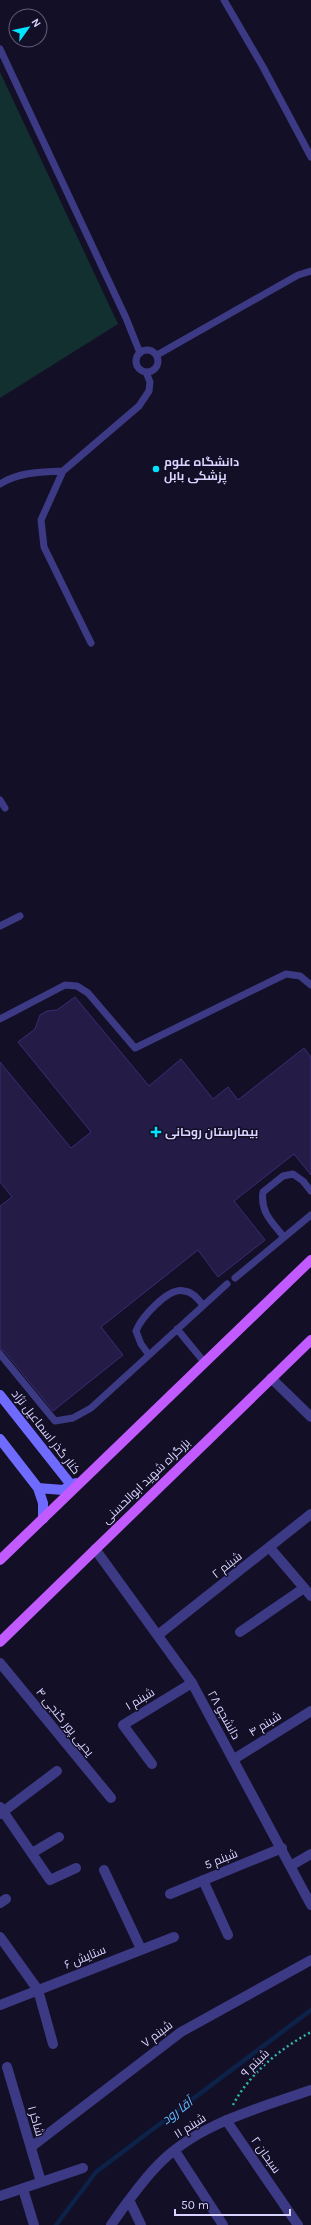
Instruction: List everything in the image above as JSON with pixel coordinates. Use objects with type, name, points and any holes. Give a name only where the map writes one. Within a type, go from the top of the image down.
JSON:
[{"type":"main road","points":[[0,1560],[311,1260]]},
{"type":"main road","name":"بزرگراه شهید ابوالحسنی","points":[[0,1642],[311,1340]]},
{"type":"main road","name":"کنار گذر اسماعیل نژاد","points":[[0,1395],[72,1486]]},
{"type":"main road","points":[[0,1439],[38,1488],[43,1504],[43,1519]]},
{"type":"main road","points":[[38,1488],[64,1490],[72,1486],[106,1458]]},
{"type":"street","points":[[271,1378],[311,1416]]},
{"type":"street","name":"شبنم ۲","points":[[158,1635],[270,1548],[311,1514]]},
{"type":"street","points":[[270,1548],[311,1596]]},
{"type":"street","name":"دانشجو ۲۸","points":[[95,1549],[192,1682],[310,1899]]},
{"type":"street","points":[[240,1632],[304,1588]]},
{"type":"street","name":"یحیی پور گنجی ۴","points":[[0,1663],[111,1798]]},
{"type":"street","name":"شبنم ۱","points":[[152,1764],[123,1724],[192,1682]]},
{"type":"street","name":"شبنم ۴","points":[[234,1759],[311,1711]]},
{"type":"street","points":[[57,1771],[1,1811],[50,1880],[76,1868]]},
{"type":"street","points":[[32,1853],[59,1837]]},
{"type":"street","name":"شبنم 5","points":[[170,1894],[282,1848]]},
{"type":"street","points":[[292,1865],[311,1854]]},
{"type":"street","points":[[104,1870],[141,1949]]},
{"type":"street","points":[[204,1880],[228,1935]]},
{"type":"street","points":[[0,1937],[38,1990],[53,2044]]},
{"type":"street","name":"ستایش ۶","points":[[0,2005],[174,1937]]},
{"type":"street","name":"شبنم ۷","points":[[30,2147],[181,2032],[311,1960]]},
{"type":"street","name":"شاکر ۱","points":[[7,2066],[41,2182]]},
{"type":"street","name":"شبنم ۱۱","points":[[111,2225],[157,2166],[188,2140],[226,2120],[311,2090]]},
{"type":"street","name":"سبحان ۲","points":[[226,2120],[298,2225]]},
{"type":"street","points":[[175,2151],[223,2225]]},
{"type":"street","points":[[0,2196],[83,2168]]},
{"type":"street","points":[[23,2189],[34,2225]]},
{"type":"street","points":[[129,2200],[141,2225]]},
{"type":"lane","points":[[224,0],[263,67],[311,157]]},
{"type":"lane","points":[[0,49],[126,318],[140,353]]},
{"type":"lane","points":[[157,355],[298,275],[311,271]]},
{"type":"lane","points":[[91,643],[44,547],[41,520],[63,471],[139,406],[149,391],[150,382],[146,372],[138,367],[137,357],[140,353],[149,350],[157,355]]},
{"type":"lane","points":[[146,372],[151,372],[158,365],[157,355]]},
{"type":"lane","points":[[0,484],[8,479],[34,472],[63,471]]},
{"type":"lane","points":[[0,800],[5,808]]},
{"type":"lane","points":[[0,926],[20,916]]},
{"type":"lane","points":[[0,1019],[66,985],[77,986],[88,992],[135,1048],[286,974],[300,976],[311,985]]},
{"type":"lane","points":[[284,1237],[268,1217],[261,1204],[263,1192],[283,1176],[292,1174],[303,1181],[311,1192]]},
{"type":"lane","points":[[235,1278],[311,1214]]},
{"type":"lane","points":[[0,1354],[55,1421],[73,1418],[91,1408],[227,1284]]},
{"type":"lane","points":[[149,1355],[141,1344],[136,1331],[140,1320],[153,1307],[168,1295],[182,1290],[194,1294],[203,1305]]},
{"type":"lane","points":[[177,1329],[205,1363]]},
{"type":"path","name":"شبنم ۹","points":[[226,2120],[241,2090],[269,2061],[296,2040],[311,2032]]},
{"type":"green space","points":[[0,72],[118,324],[0,398]]},
{"type":"building","name":"بیمارستان روحانی","points":[[75,997],[149,1086],[181,1059],[213,1099],[228,1087],[238,1100],[304,1048],[311,1057],[311,1175],[294,1154],[234,1201],[265,1240],[218,1277],[198,1250],[101,1327],[123,1355],[53,1411],[4,1351],[0,1349],[0,1206],[12,1197],[0,1182],[0,1062],[71,1148],[91,1132],[18,1042],[35,1029],[40,1015],[47,1011],[57,1010]]},
{"type":"waterway","name":"آقا رود","points":[[56,2225],[96,2172],[311,2010]]},
{"type":"place","name":"دانشگاه علوم پزشکی بابل","points":[[156,469]]},
{"type":"place","name":"بیمارستان روحانی","points":[[156,1132]]}]
